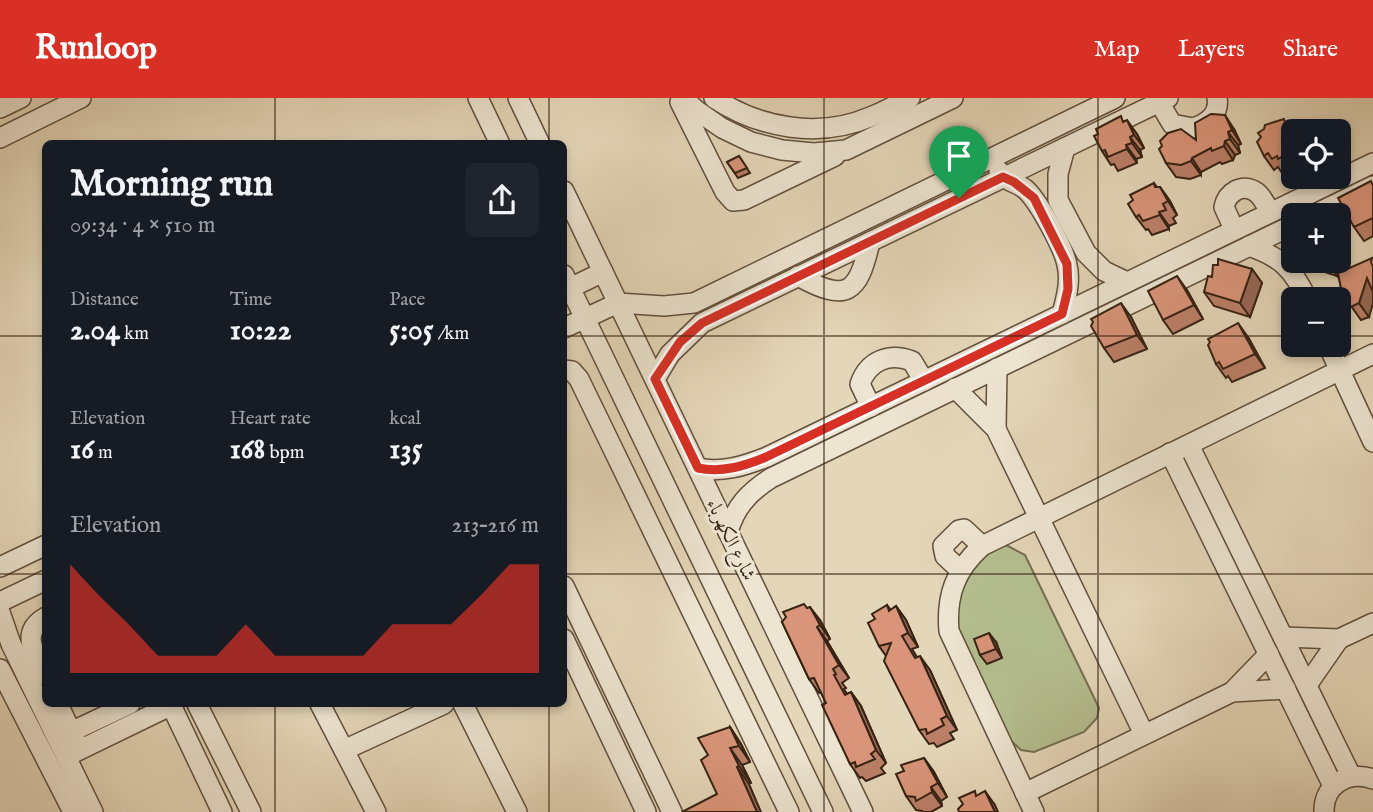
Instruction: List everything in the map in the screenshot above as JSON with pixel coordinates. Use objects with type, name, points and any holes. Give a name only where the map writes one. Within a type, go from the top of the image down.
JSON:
[{"type":"street","points":[[0,108],[20,98]]},
{"type":"street","points":[[0,138],[81,98]]},
{"type":"street","points":[[478,98],[498,140]]},
{"type":"street","points":[[518,98],[538,140]]},
{"type":"street","points":[[680,98],[725,192],[733,201],[744,200],[953,98]]},
{"type":"street","points":[[680,98],[722,128],[751,142],[782,150],[814,153],[846,150]]},
{"type":"street","points":[[713,98],[755,120],[783,127],[812,129],[841,126],[869,118],[910,98]]},
{"type":"street","points":[[567,326],[618,303],[656,306],[694,303],[1115,98]]},
{"type":"street","points":[[655,379],[675,348],[702,323],[1164,100],[1172,124],[1192,128],[1211,119],[1217,108],[1217,98]]},
{"type":"street","points":[[1065,148],[1058,174],[1058,200],[1086,253],[1104,271],[1127,282]]},
{"type":"street","points":[[992,158],[1003,177],[1034,198],[1067,264],[1068,289],[1062,314]]},
{"type":"street","points":[[1297,203],[1373,163]]},
{"type":"street","points":[[1338,203],[1373,186]]},
{"type":"street","points":[[1234,229],[1224,207],[1230,194],[1237,190],[1244,188],[1259,194],[1281,208]]},
{"type":"street","name":"شارع الكهرباء","points":[[567,197],[863,812]]},
{"type":"street","points":[[698,468],[711,471],[749,464],[1234,229],[1281,211]]},
{"type":"street","points":[[728,532],[742,501],[771,478],[1281,231]]},
{"type":"street","points":[[798,276],[826,290],[841,291],[848,288],[860,278],[870,242]]},
{"type":"street","points":[[1249,246],[1281,260]]},
{"type":"street","points":[[567,284],[603,272]]},
{"type":"street","name":"شارع الكهرباء","points":[[567,286],[823,812]]},
{"type":"street","points":[[1034,812],[949,631],[949,599],[960,569],[982,546],[1373,354]]},
{"type":"street","points":[[871,407],[860,384],[863,376],[876,362],[893,356],[912,361],[924,381]]},
{"type":"street","points":[[1334,357],[1373,442]]},
{"type":"street","points":[[996,429],[997,368]]},
{"type":"street","points":[[567,371],[576,374],[789,812]]},
{"type":"street","points":[[955,388],[996,429],[1144,734]]},
{"type":"street","points":[[603,429],[632,415]]},
{"type":"street","points":[[1189,444],[1351,776]]},
{"type":"street","points":[[1170,453],[1333,786]]},
{"type":"street","points":[[960,569],[945,556],[943,546],[959,530],[964,529],[982,546]]},
{"type":"street","points":[[0,567],[42,547]]},
{"type":"street","points":[[0,602],[42,582]]},
{"type":"street","points":[[567,592],[672,812]]},
{"type":"street","points":[[0,611],[11,643],[42,697]]},
{"type":"street","points":[[42,619],[37,622],[30,636],[42,667]]},
{"type":"street","points":[[1283,637],[1339,639],[1373,623]]},
{"type":"street","points":[[1307,685],[1339,639]]},
{"type":"street","points":[[567,649],[644,807],[662,792]]},
{"type":"street","points":[[1025,793],[1232,692],[1269,654]]},
{"type":"street","points":[[0,669],[73,812]]},
{"type":"street","points":[[1232,692],[1286,689]]},
{"type":"street","points":[[48,707],[69,744]]},
{"type":"street","points":[[59,707],[93,812]]},
{"type":"street","points":[[69,744],[125,707]]},
{"type":"street","points":[[69,744],[165,707]]},
{"type":"street","points":[[174,707],[222,812]]},
{"type":"street","points":[[198,707],[251,812]]},
{"type":"street","points":[[322,707],[376,812]]},
{"type":"street","points":[[344,750],[437,707]]},
{"type":"street","points":[[464,707],[517,812]]},
{"type":"street","points":[[753,738],[781,724]]},
{"type":"street","points":[[1321,810],[1333,786],[1351,776],[1373,779]]},
{"type":"green space","points":[[1006,545],[1025,555],[1099,708],[1097,718],[1084,732],[1034,752],[1021,750],[1008,738],[953,620],[953,596],[989,547]]},
{"type":"building","points":[[1211,114],[1225,115],[1232,130],[1228,132],[1230,139],[1225,141],[1224,146],[1212,151],[1211,148],[1181,165],[1166,163],[1159,149],[1162,146],[1160,141],[1168,133],[1181,129],[1196,140],[1195,123]]},
{"type":"building","points":[[1121,116],[1123,122],[1127,120],[1134,135],[1130,137],[1132,143],[1126,145],[1127,149],[1108,157],[1094,136],[1098,134],[1096,129]]},
{"type":"building","points":[[1281,120],[1281,157],[1278,159],[1277,156],[1272,159],[1268,153],[1264,156],[1257,142],[1261,137],[1258,133],[1265,125]]},
{"type":"building","points":[[739,156],[747,168],[735,173],[727,162]]},
{"type":"building","points":[[1371,181],[1373,218],[1354,227],[1351,222],[1351,203],[1341,203],[1338,198]]},
{"type":"building","points":[[1154,183],[1155,187],[1160,187],[1168,201],[1163,204],[1166,210],[1143,221],[1139,215],[1136,217],[1128,204],[1133,200],[1130,195]]},
{"type":"building","points":[[1372,258],[1373,292],[1367,278],[1359,303],[1351,307],[1351,287],[1341,287],[1338,273],[1351,273],[1351,267]]},
{"type":"building","points":[[1218,259],[1252,269],[1240,303],[1204,292],[1208,276],[1212,277],[1213,265],[1218,265]]},
{"type":"building","points":[[1177,276],[1194,305],[1163,320],[1148,291]]},
{"type":"building","points":[[1121,303],[1137,335],[1104,348],[1091,326],[1091,319]]},
{"type":"building","points":[[1238,323],[1255,354],[1223,369],[1219,362],[1216,364],[1208,339]]},
{"type":"building","points":[[804,604],[807,608],[810,607],[820,625],[817,627],[839,665],[833,669],[836,674],[834,675],[845,695],[851,692],[876,750],[871,754],[875,759],[856,767],[855,762],[850,764],[822,705],[826,703],[814,678],[809,679],[782,622],[786,617],[783,612]]},
{"type":"building","points":[[887,605],[889,611],[896,606],[908,633],[902,636],[915,658],[920,656],[947,716],[941,719],[944,725],[927,734],[926,729],[919,730],[884,661],[891,643],[879,646],[868,623],[875,619],[872,614]]},
{"type":"building","points":[[989,633],[996,649],[980,655],[974,639]]},
{"type":"building","points":[[730,727],[739,746],[730,748],[757,812],[682,812],[717,794],[701,760],[708,755],[698,738]]},
{"type":"building","points":[[924,758],[938,783],[931,787],[932,792],[916,801],[915,797],[906,796],[896,774],[904,771],[901,765]]},
{"type":"building","points":[[975,791],[976,796],[985,791],[995,812],[959,812],[958,809],[963,804],[959,798]]},
{"type":"route","points":[[1003,177],[1034,198],[1067,264],[1068,289],[1062,314],[766,457],[730,469],[711,471],[698,468],[655,379],[680,342],[702,323],[959,198],[1003,177]]}]
